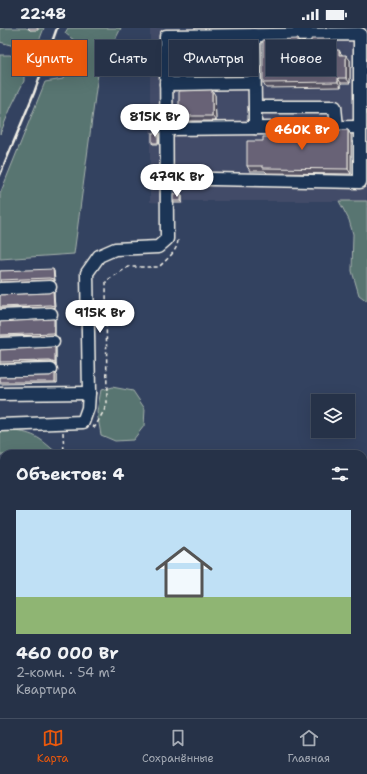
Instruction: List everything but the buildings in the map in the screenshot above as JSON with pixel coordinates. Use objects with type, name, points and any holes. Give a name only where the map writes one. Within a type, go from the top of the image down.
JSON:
[{"type":"street","points":[[0,426],[83,422],[88,408],[89,393],[87,273],[99,256],[115,248],[158,247],[167,239],[166,178],[166,36],[360,34],[360,182],[166,178]]},
{"type":"street","points":[[254,35],[255,128]]},
{"type":"street","points":[[166,84],[254,83]]},
{"type":"street","points":[[255,107],[335,107],[336,127]]},
{"type":"street","points":[[166,129],[360,126]]},
{"type":"street","points":[[0,289],[50,287]]},
{"type":"street","points":[[0,316],[51,314]]},
{"type":"street","points":[[0,344],[53,342]]},
{"type":"street","points":[[0,372],[52,370]]},
{"type":"street","points":[[0,394],[89,393]]},
{"type":"path","points":[[83,422],[95,426],[107,405],[106,281],[128,267],[159,267],[173,254],[178,245],[178,238]]},
{"type":"path","points":[[62,422],[64,450]]},
{"type":"shaded area","points":[[150,28],[367,29],[367,201],[184,201],[184,204],[150,202],[150,76],[161,76],[161,40],[150,40]]},
{"type":"green space","points":[[0,28],[26,28],[30,30],[44,28],[39,40],[12,40],[12,45],[0,42]]},
{"type":"green space","points":[[68,28],[121,28],[115,40],[95,40],[95,76],[98,76],[74,254],[0,259],[0,194],[45,82],[63,79],[64,76],[87,76],[87,40],[74,40],[65,33]]},
{"type":"green space","points":[[0,55],[10,55],[12,56],[12,76],[24,76],[24,81],[0,134]]},
{"type":"green space","points":[[339,201],[367,201],[367,301],[359,295],[352,271],[353,234],[349,220]]},
{"type":"green space","points":[[112,387],[133,391],[145,409],[144,426],[133,440],[115,441],[101,435],[97,412],[101,390]]},
{"type":"green space","points":[[7,430],[30,434],[40,439],[53,450],[0,450],[0,431]]},
{"type":"railway","points":[[0,175],[34,93],[57,28]]}]
